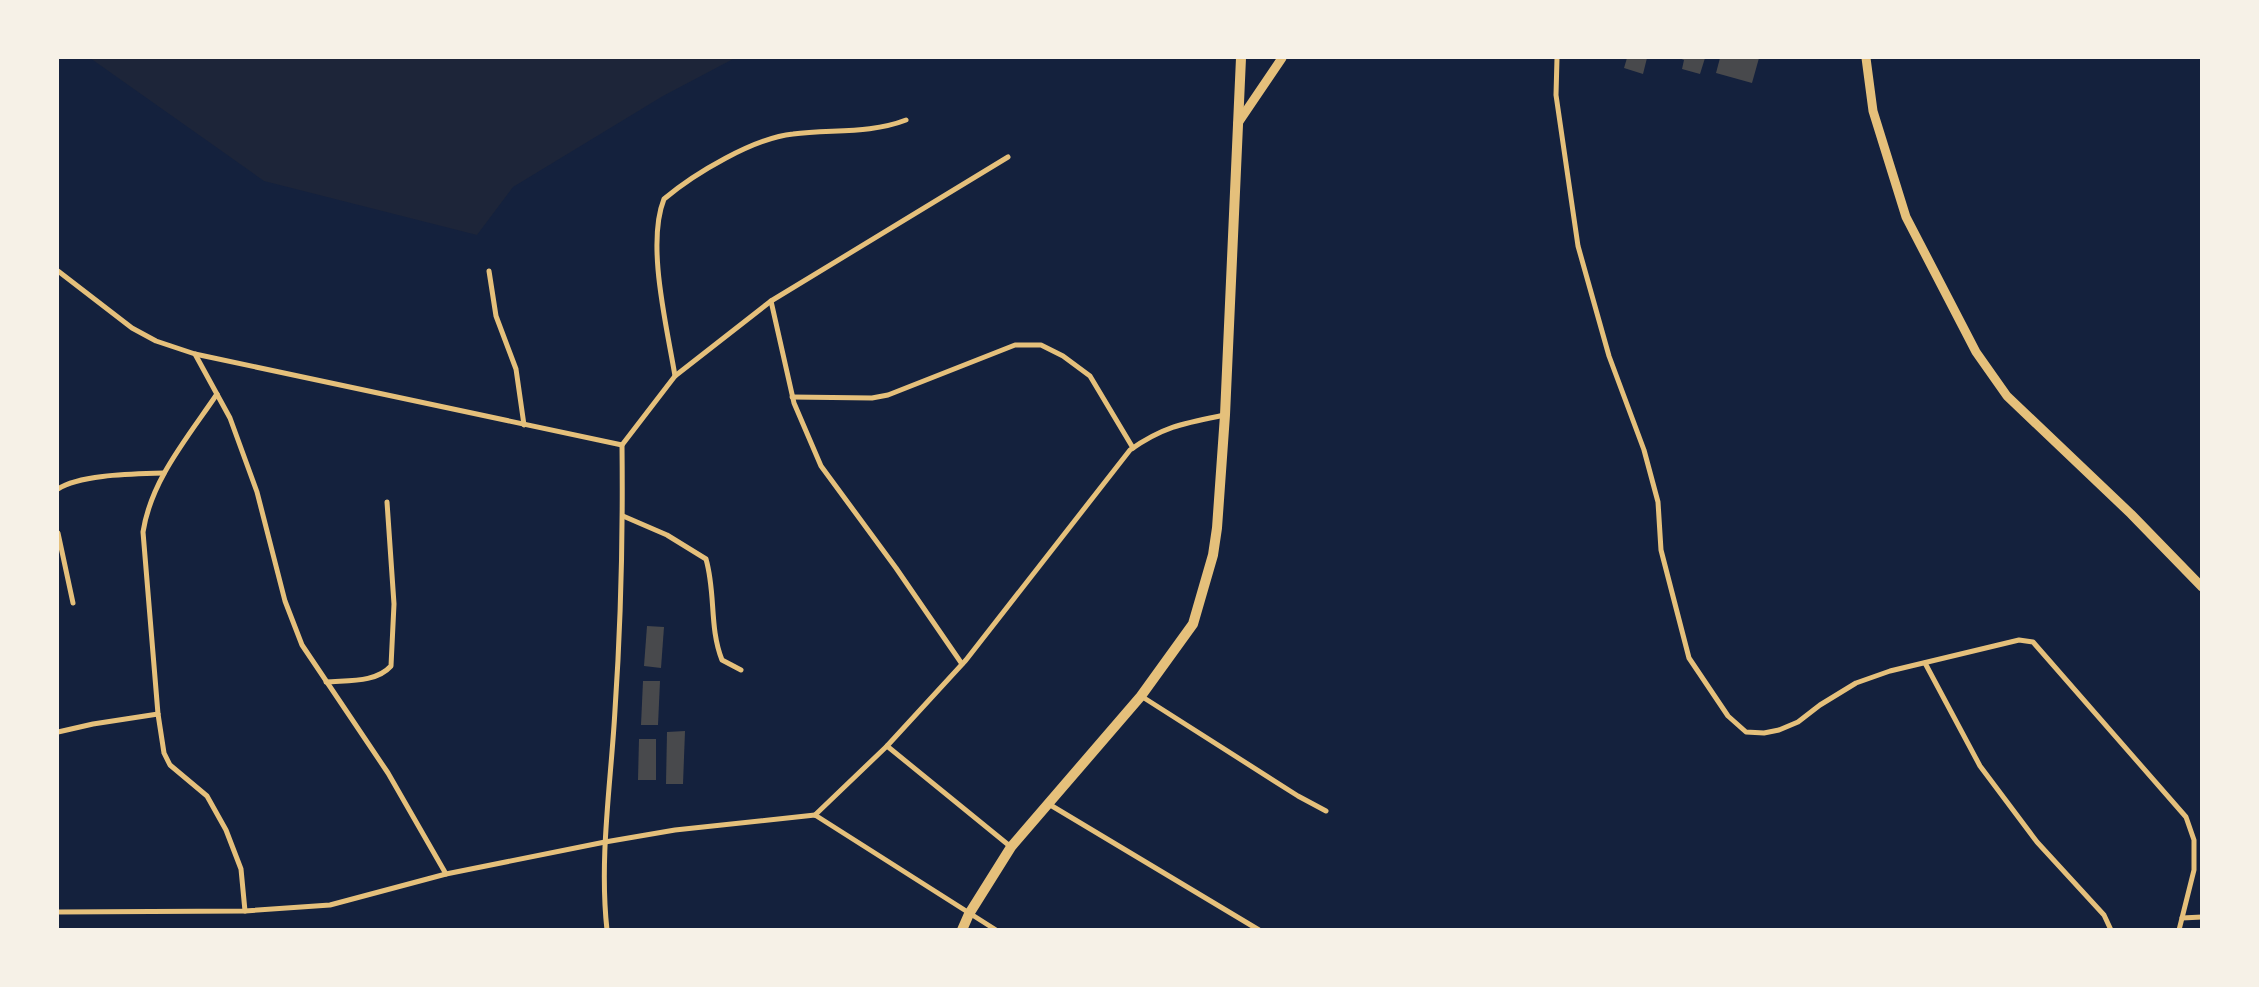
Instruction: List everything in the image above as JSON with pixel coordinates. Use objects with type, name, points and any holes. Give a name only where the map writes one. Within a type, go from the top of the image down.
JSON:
[{"type":"main road","points":[[962,930],[969,914],[1011,847],[1141,696],[1193,624],[1212,555],[1217,528],[1225,415],[1241,58]]},
{"type":"street","points":[[1238,123],[1282,58]]},
{"type":"street","points":[[1557,58],[1556,95],[1578,246],[1609,356],[1644,450],[1658,502],[1662,550],[1688,658],[1728,716],[1746,732],[1764,733],[1779,730],[1798,722],[1820,705],[1856,683],[1890,671],[2018,640],[2033,642],[2186,817],[2194,840],[2194,870],[2180,930]]},
{"type":"street","points":[[1866,58],[1873,111],[1906,217],[1976,352],[2007,396],[2131,514],[2202,587]]},
{"type":"street","points":[[675,376],[660,280],[657,230],[659,212],[664,198],[746,147],[791,134],[848,131],[896,124],[906,120]]},
{"type":"street","points":[[607,930],[604,885],[605,842],[616,708],[623,516],[622,445],[675,376],[771,300],[1008,158]]},
{"type":"street","points":[[489,270],[496,316],[516,369],[524,425]]},
{"type":"street","points":[[58,271],[132,328],[156,341],[195,354],[622,445]]},
{"type":"street","points":[[771,300],[792,397],[821,466],[962,664]]},
{"type":"street","points":[[792,397],[872,398],[898,391],[1015,345],[1041,345],[1063,356],[1090,376],[1133,448]]},
{"type":"street","points":[[195,354],[230,418],[257,492],[285,602],[302,645],[388,773],[446,874]]},
{"type":"street","points":[[217,394],[164,473],[147,509],[143,532],[158,714],[166,759],[207,796],[226,830],[241,870],[246,911]]},
{"type":"street","points":[[58,912],[246,911],[330,905],[446,874],[605,842],[675,830],[815,815],[887,746],[962,664],[1133,448],[1154,433],[1173,425],[1225,415]]},
{"type":"street","points":[[58,489],[66,483],[120,474],[164,473]]},
{"type":"street","points":[[326,682],[376,677],[385,674],[391,666],[394,604],[386,502]]},
{"type":"street","points":[[623,516],[667,535],[706,558],[711,576],[715,641],[722,660],[741,670]]},
{"type":"street","points":[[58,533],[73,603]]},
{"type":"street","points":[[1925,663],[1980,766],[2037,842],[2104,916],[2111,930]]},
{"type":"street","points":[[1141,696],[1298,796],[1326,811]]},
{"type":"street","points":[[58,732],[158,714]]},
{"type":"street","points":[[887,746],[1011,847]]},
{"type":"street","points":[[1047,803],[1259,930]]},
{"type":"street","points":[[815,815],[996,930]]},
{"type":"street","points":[[2182,918],[2202,917]]},
{"type":"shaded area","points":[[90,58],[735,58],[663,96],[513,187],[477,235],[264,181]]},
{"type":"building","points":[[1627,58],[1647,58],[1643,74],[1624,68]]},
{"type":"building","points":[[1679,58],[1705,58],[1700,74],[1682,69],[1684,60]]},
{"type":"building","points":[[1720,58],[1759,58],[1752,83],[1716,73]]},
{"type":"building","points":[[647,626],[664,627],[661,668],[644,666]]},
{"type":"building","points":[[643,681],[660,681],[658,725],[641,725]]},
{"type":"building","points":[[685,731],[683,784],[666,784],[667,732]]},
{"type":"building","points":[[639,739],[656,739],[656,780],[638,780]]}]
